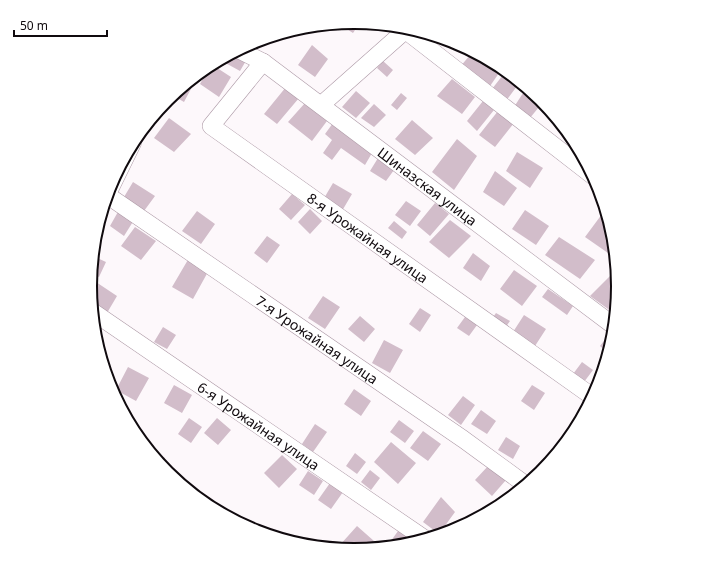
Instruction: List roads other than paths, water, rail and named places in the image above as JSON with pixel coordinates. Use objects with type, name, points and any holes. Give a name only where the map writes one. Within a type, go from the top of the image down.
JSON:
[{"type":"street","points":[[321,105],[401,33]]},
{"type":"street","points":[[416,37],[581,167]]},
{"type":"street","name":"Шиназская улица","points":[[246,53],[263,62],[609,322]]},
{"type":"street","name":"8-я Урожайная улица","points":[[263,62],[210,126],[587,393]]},
{"type":"street","name":"7-я Урожайная улица","points":[[113,198],[463,439],[521,481]]},
{"type":"street","name":"6-я Урожайная улица","points":[[99,316],[419,535]]}]
